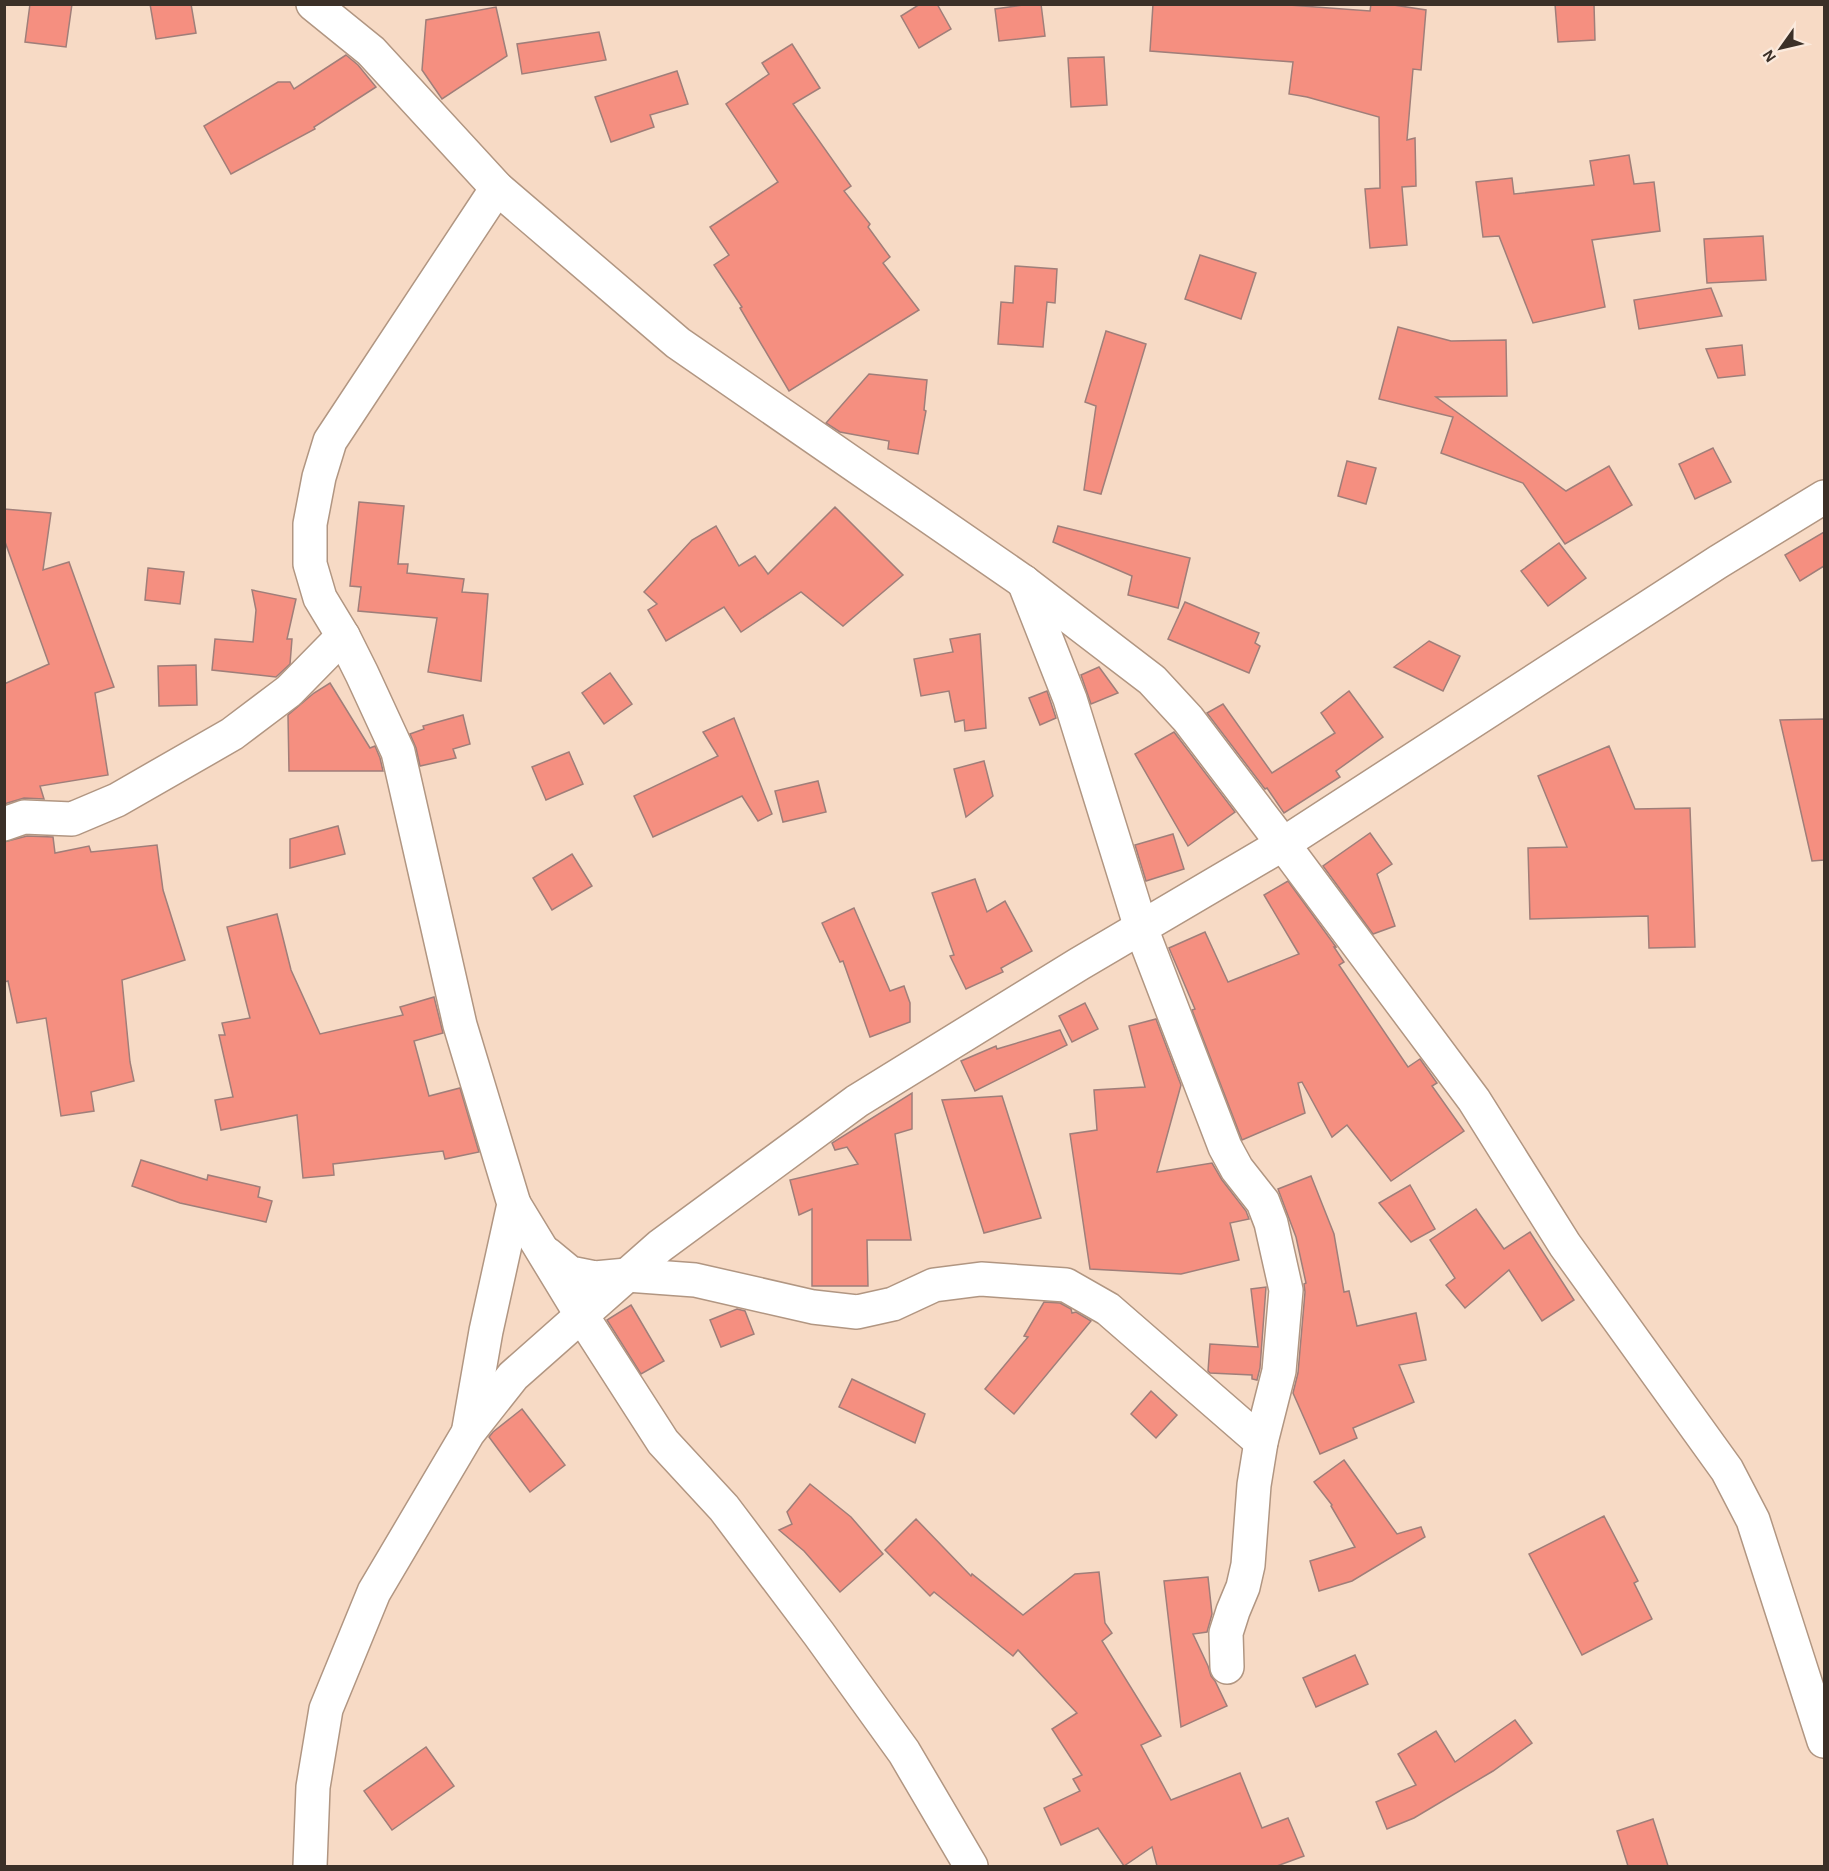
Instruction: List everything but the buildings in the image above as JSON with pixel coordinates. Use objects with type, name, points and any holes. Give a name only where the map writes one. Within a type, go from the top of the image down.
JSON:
[{"type":"street","points":[[313,4],[371,51],[497,188],[678,343],[1024,582],[1152,680],[1188,719],[1474,1100],[1565,1245],[1727,1470],[1753,1520],[1824,1741]]},
{"type":"street","points":[[497,188],[330,441],[310,524],[310,564],[320,598],[343,636],[398,752],[460,1025],[514,1204],[663,1442],[724,1508],[819,1634],[904,1752],[971,1866]]},
{"type":"street","points":[[310,1866],[313,1787],[326,1709],[374,1592],[468,1433],[513,1376],[660,1246],[857,1101],[1079,964],[1283,844],[1719,562],[1824,497]]},
{"type":"street","points":[[1024,582],[1070,699],[1141,927],[1225,1147],[1236,1169],[1263,1202],[1271,1223],[1286,1290],[1279,1371],[1261,1442],[1254,1485],[1248,1565],[1243,1587],[1226,1634],[1227,1667]]},
{"type":"street","points":[[4,824],[24,817],[72,819],[117,800],[232,734],[289,690],[343,636]]},
{"type":"street","points":[[468,1433],[486,1332],[514,1204]]},
{"type":"street","points":[[540,1247],[570,1273],[594,1278],[627,1275],[695,1280],[813,1308],[856,1312],[893,1304],[934,1286],[981,1279],[1066,1285],[1108,1310],[1261,1442]]}]
